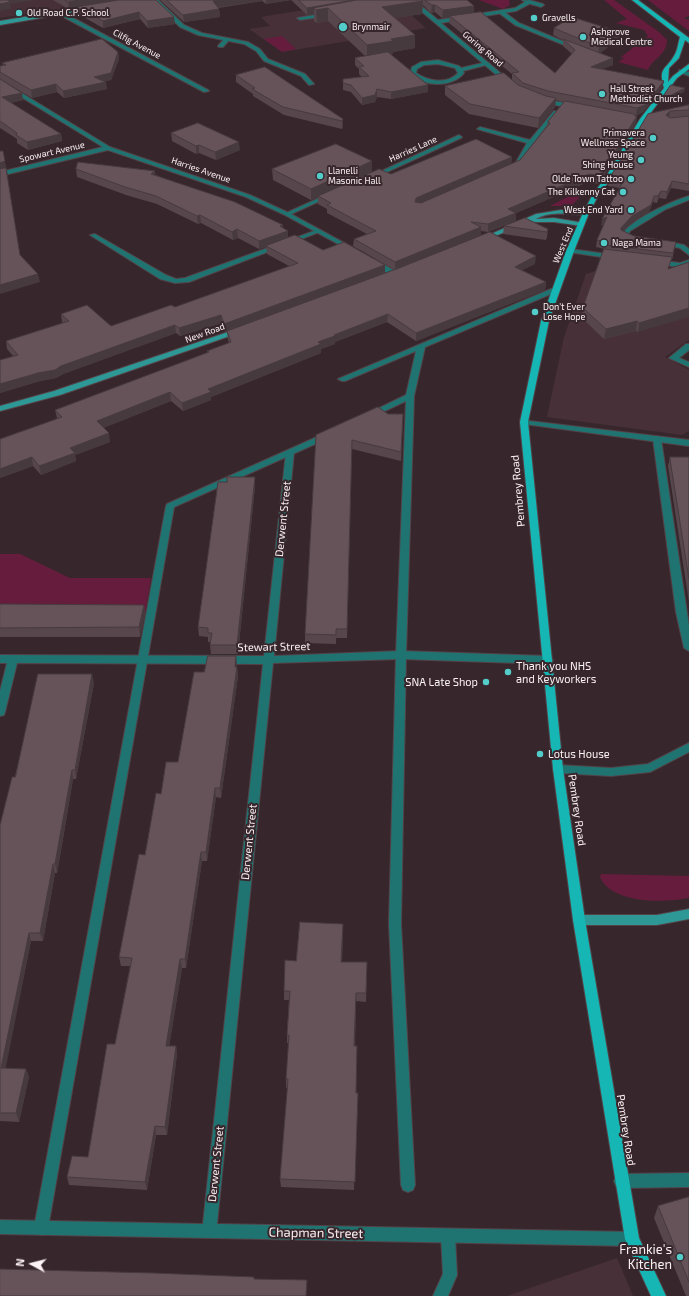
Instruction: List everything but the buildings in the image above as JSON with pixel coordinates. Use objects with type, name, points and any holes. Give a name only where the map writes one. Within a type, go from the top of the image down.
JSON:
[{"type":"main road","points":[[635,0],[689,41]]},
{"type":"main road","points":[[0,23],[97,7]]},
{"type":"main road","points":[[666,86],[664,72],[666,65],[679,53],[682,36]]},
{"type":"main road","name":"West End","points":[[545,321],[554,291],[570,251],[595,196],[610,176],[641,118],[666,86],[680,71],[689,66]]},
{"type":"main road","points":[[475,242],[526,222],[538,215],[550,212],[586,214]]},
{"type":"main road","points":[[526,222],[554,220],[582,224]]},
{"type":"main road","points":[[386,278],[400,273]]},
{"type":"main road","name":"Pembrey Road","points":[[545,321],[524,422],[558,769],[579,920],[621,1181],[632,1239],[659,1296]]},
{"type":"main road","name":"New Road","points":[[0,409],[79,385],[249,328]]},
{"type":"main road","points":[[579,920],[657,920],[689,914]]},
{"type":"street","points":[[156,0],[182,26],[200,34],[246,43],[258,50],[266,60],[303,75],[311,84]]},
{"type":"street","name":"Goring Road","points":[[409,1],[487,64],[514,88]]},
{"type":"street","points":[[436,22],[516,9],[530,1],[541,5]]},
{"type":"street","points":[[501,12],[517,24],[582,50]]},
{"type":"street","name":"Cilfig Avenue","points":[[60,13],[206,91]]},
{"type":"street","points":[[300,18],[332,14]]},
{"type":"street","points":[[221,46],[227,39]]},
{"type":"street","points":[[460,70],[459,76],[455,79],[439,82],[423,80],[417,77],[412,71],[418,65],[430,62],[445,63],[460,70],[487,64]]},
{"type":"street","points":[[680,71],[689,74]]},
{"type":"street","name":"Harries Avenue","points":[[0,82],[108,148],[216,184],[286,214],[357,252]]},
{"type":"street","points":[[540,100],[586,109]]},
{"type":"street","points":[[503,171],[517,165],[531,142],[562,105]]},
{"type":"street","points":[[480,129],[531,142]]},
{"type":"street","name":"Harries Lane","points":[[364,180],[459,137]]},
{"type":"street","name":"Spowart Avenue","points":[[0,174],[108,148]]},
{"type":"street","points":[[286,214],[337,192]]},
{"type":"street","points":[[640,240],[624,236],[628,230],[664,208],[689,198]]},
{"type":"street","points":[[94,235],[163,277],[175,282],[186,280],[319,231]]},
{"type":"street","points":[[654,242],[682,246],[689,253]]},
{"type":"street","points":[[570,251],[623,258]]},
{"type":"street","points":[[364,256],[400,273]]},
{"type":"street","points":[[652,262],[681,264],[689,262]]},
{"type":"street","points":[[342,379],[554,291]]},
{"type":"street","points":[[689,346],[673,358],[689,365]]},
{"type":"street","points":[[408,1185],[395,924],[401,655],[410,396],[421,347]]},
{"type":"street","points":[[361,419],[410,396]]},
{"type":"street","points":[[524,422],[689,443]]},
{"type":"street","points":[[41,1228],[170,506],[340,429]]},
{"type":"street","points":[[657,439],[680,612],[689,648]]},
{"type":"street","name":"Derwent Street","points":[[208,1231],[290,452]]},
{"type":"street","name":"Stewart Street","points":[[0,659],[269,660],[401,655],[548,660]]},
{"type":"street","points":[[0,712],[13,659]]},
{"type":"street","points":[[558,769],[611,772],[650,768],[689,747]]},
{"type":"street","points":[[621,1181],[689,1180]]},
{"type":"street","name":"Chapman Street","points":[[0,1227],[632,1239]]},
{"type":"street","points":[[440,1296],[450,1275],[448,1236]]},
{"type":"shaded area","name":"Old Road C.P. School","points":[[0,0],[70,0],[76,7],[0,18]]},
{"type":"shaded area","points":[[479,0],[509,0],[510,5],[503,9]]},
{"type":"shaded area","points":[[604,0],[614,0],[659,32],[667,40],[665,49],[648,70],[618,62],[624,58],[621,57],[648,36],[644,30],[616,23],[627,19]]},
{"type":"shaded area","points":[[648,0],[689,0],[689,16],[684,18],[689,20],[689,31]]},
{"type":"shaded area","name":"Brynmair","points":[[396,2],[426,28],[282,52],[249,29],[270,26],[261,17],[297,11],[303,11],[309,16]]},
{"type":"shaded area","points":[[282,36],[296,49],[282,52],[264,39]]},
{"type":"shaded area","points":[[581,190],[579,198],[571,206],[550,206]]},
{"type":"shaded area","points":[[615,265],[689,282],[689,340],[665,357],[689,370],[689,431],[682,435],[547,417],[564,337],[586,274]]},
{"type":"shaded area","points":[[0,554],[20,554],[70,578],[151,578],[145,614],[0,613]]},
{"type":"shaded area","points":[[601,874],[689,876],[689,898],[653,901],[627,897],[606,886],[600,877]]},
{"type":"shaded area","points":[[617,1258],[633,1296],[507,1296]]},
{"type":"place","name":"Old Road C.P. School","points":[[19,13]]},
{"type":"place","name":"Gravells","points":[[534,18]]},
{"type":"place","name":"Brynmair","points":[[343,27]]},
{"type":"place","name":"Ashgrove Medical Centre","points":[[583,37]]},
{"type":"place","name":"Hall Street Methodist Church","points":[[602,94]]},
{"type":"place","name":"Primavera Wellness Space","points":[[653,138]]},
{"type":"place","name":"Yeung Shing House","points":[[641,160]]},
{"type":"place","name":"Llanelli Masonic Hall","points":[[320,176]]},
{"type":"place","name":"Olde Town Tattoo","points":[[631,179]]},
{"type":"place","name":"The Kilkenny Cat","points":[[623,192]]},
{"type":"place","name":"West End Yard","points":[[631,210]]},
{"type":"place","name":"Naga Mama","points":[[604,243]]},
{"type":"place","name":"Don't Ever Lose Hope","points":[[535,312]]},
{"type":"place","name":"Thank you NHS and Keyworkers","points":[[508,672]]},
{"type":"place","name":"SNA Late Shop","points":[[486,682]]},
{"type":"place","name":"Lotus House","points":[[540,754]]},
{"type":"place","name":"Frankie's Kitchen","points":[[680,1257]]}]
